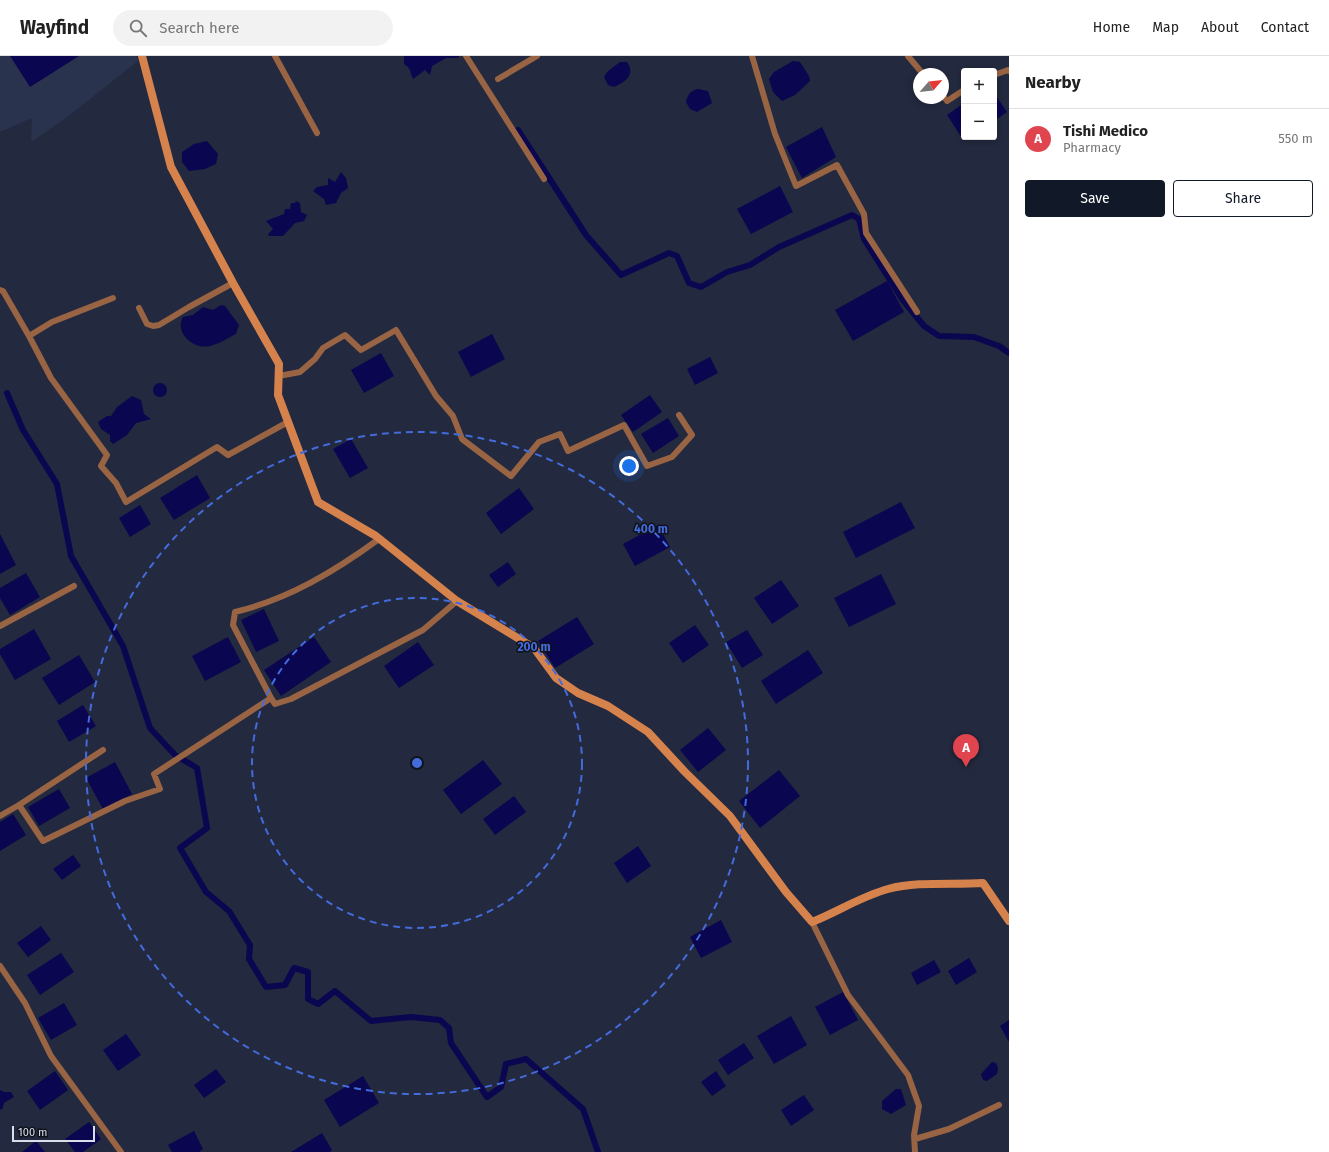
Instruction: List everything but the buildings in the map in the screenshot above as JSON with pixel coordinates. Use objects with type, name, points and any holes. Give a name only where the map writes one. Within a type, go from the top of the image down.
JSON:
[{"type":"street","points":[[142,56],[171,167],[233,283],[279,364],[278,395],[318,502],[379,539],[457,601],[534,648],[556,678],[578,693],[608,706],[648,732],[685,772],[730,816],[786,892],[812,922],[848,995],[908,1074],[919,1106],[914,1139],[915,1152]]},
{"type":"street","points":[[275,56],[317,133]]},
{"type":"street","points":[[466,56],[544,179]]},
{"type":"street","points":[[498,79],[537,56]]},
{"type":"street","points":[[752,56],[775,134],[796,186],[837,165],[864,214],[866,233],[917,312]]},
{"type":"street","points":[[908,56],[918,68]]},
{"type":"street","points":[[997,73],[1009,71]]},
{"type":"street","points":[[949,100],[961,92]]},
{"type":"street","points":[[139,308],[147,324],[153,326],[159,325],[189,306],[233,283]]},
{"type":"street","points":[[0,290],[3,291],[55,384],[107,455],[102,466],[116,483],[126,502],[217,447],[228,455],[288,422]]},
{"type":"street","points":[[29,336],[52,322],[113,298]]},
{"type":"street","points":[[279,376],[300,372],[316,359],[323,348],[345,336],[361,350],[396,330],[436,396],[453,416],[462,439],[511,476],[539,442],[560,434],[568,451],[624,425],[647,466],[672,457],[692,435],[679,415]]},
{"type":"street","points":[[379,539],[344,564],[313,582],[256,607],[235,612],[233,625],[275,704],[290,699],[423,630],[457,601]]},
{"type":"street","points":[[0,626],[74,586]]},
{"type":"street","points":[[19,805],[43,841],[125,801],[160,789],[154,774],[271,698]]},
{"type":"street","points":[[0,816],[103,750]]},
{"type":"street","points":[[812,922],[875,893],[889,889],[933,884],[983,883],[1009,921]]},
{"type":"street","points":[[0,966],[25,1002],[52,1056],[121,1152]]},
{"type":"street","points":[[914,1139],[949,1129],[999,1105]]},
{"type":"shaded area","points":[[0,56],[136,56],[139,60],[66,118],[31,142],[32,118],[0,132]]},
{"type":"shaded area","points":[[10,56],[79,56],[30,87]]},
{"type":"shaded area","points":[[404,56],[459,56],[458,58],[446,58],[432,66],[430,75],[425,70],[413,79],[409,68],[404,64]]},
{"type":"shaded area","points":[[793,61],[800,62],[809,76],[810,81],[795,95],[782,101],[773,92],[769,79],[774,72]]},
{"type":"shaded area","points":[[620,62],[627,62],[630,71],[628,78],[614,87],[608,85],[604,77],[607,72]]},
{"type":"shaded area","points":[[698,89],[708,91],[712,103],[697,112],[690,109],[686,102],[690,93]]},
{"type":"shaded area","points":[[997,97],[1007,112],[997,119]]},
{"type":"shaded area","points":[[961,105],[961,136],[947,115]]},
{"type":"shaded area","points":[[822,127],[836,157],[802,178],[786,147]]},
{"type":"shaded area","points":[[207,141],[218,154],[216,164],[205,169],[189,171],[182,162],[182,152],[194,144]]},
{"type":"shaded area","points":[[341,172],[346,178],[348,188],[341,193],[336,203],[326,205],[324,199],[313,191],[317,187],[328,185],[328,178],[335,182]]},
{"type":"shaded area","points":[[780,186],[793,212],[751,234],[737,209]]},
{"type":"shaded area","points":[[296,201],[300,203],[301,212],[307,215],[304,221],[295,223],[283,236],[269,236],[268,234],[273,229],[266,221],[284,214],[285,209],[290,209],[291,203],[295,203]]},
{"type":"shaded area","points":[[887,281],[904,312],[853,341],[835,310]]},
{"type":"shaded area","points":[[221,305],[225,306],[239,325],[236,334],[220,342],[204,347],[192,343],[187,339],[181,329],[183,317],[193,315],[203,307],[213,310]]},
{"type":"shaded area","points":[[492,334],[505,359],[471,377],[458,352]]},
{"type":"shaded area","points":[[381,353],[394,376],[364,393],[351,370]]},
{"type":"shaded area","points":[[710,357],[718,373],[695,385],[687,369]]},
{"type":"shaded area","points":[[157,383],[163,383],[167,387],[167,393],[163,397],[157,397],[153,393],[153,387]]},
{"type":"shaded area","points":[[650,395],[662,412],[633,432],[621,415]]},
{"type":"shaded area","points":[[132,396],[141,400],[144,414],[151,419],[136,423],[127,435],[113,444],[110,441],[110,435],[101,429],[98,422],[107,416],[111,416],[117,407]]},
{"type":"shaded area","points":[[668,418],[679,436],[653,453],[641,434]]},
{"type":"shaded area","points":[[351,439],[368,468],[350,478],[333,449]]},
{"type":"shaded area","points":[[197,475],[210,498],[174,520],[160,498]]},
{"type":"shaded area","points":[[519,488],[534,509],[501,534],[486,513]]},
{"type":"shaded area","points":[[901,502],[915,528],[856,558],[843,532]]},
{"type":"shaded area","points":[[140,505],[151,524],[130,537],[119,518]]},
{"type":"shaded area","points":[[658,525],[670,547],[635,566],[623,544]]},
{"type":"shaded area","points":[[0,534],[16,565],[0,574]]},
{"type":"shaded area","points":[[508,562],[516,574],[498,587],[489,575]]},
{"type":"shaded area","points":[[26,573],[40,597],[10,615],[0,598],[0,588]]},
{"type":"shaded area","points":[[881,574],[896,604],[849,627],[834,598]]},
{"type":"shaded area","points":[[781,580],[799,606],[772,624],[754,598]]},
{"type":"shaded area","points":[[264,609],[279,641],[256,652],[241,620]]},
{"type":"shaded area","points":[[577,617],[594,644],[555,668],[538,641]]},
{"type":"shaded area","points":[[695,625],[709,645],[683,663],[669,643]]},
{"type":"shaded area","points":[[34,629],[51,659],[15,680],[0,654],[0,649]]},
{"type":"shaded area","points":[[747,630],[763,655],[742,668],[726,642]]},
{"type":"shaded area","points":[[228,637],[241,662],[205,681],[192,656]]},
{"type":"shaded area","points":[[314,637],[331,662],[281,696],[264,670]]},
{"type":"shaded area","points":[[418,642],[434,665],[399,688],[384,666]]},
{"type":"shaded area","points":[[808,650],[823,673],[776,704],[761,681]]},
{"type":"shaded area","points":[[79,655],[95,682],[59,705],[42,678]]},
{"type":"shaded area","points":[[83,705],[96,726],[69,742],[57,721]]},
{"type":"shaded area","points":[[708,728],[726,750],[698,772],[680,750]]},
{"type":"shaded area","points":[[483,760],[502,784],[461,814],[443,790]]},
{"type":"shaded area","points":[[115,762],[132,794],[103,809],[86,778]]},
{"type":"shaded area","points":[[779,770],[800,796],[760,828],[739,801]]},
{"type":"shaded area","points":[[59,789],[70,808],[39,826],[28,807]]},
{"type":"shaded area","points":[[514,796],[526,812],[495,835],[483,819]]},
{"type":"shaded area","points":[[13,814],[26,835],[0,851],[0,822]]},
{"type":"shaded area","points":[[638,846],[651,866],[627,883],[614,863]]},
{"type":"shaded area","points":[[73,855],[81,866],[62,880],[53,869]]},
{"type":"shaded area","points":[[721,920],[732,942],[701,958],[690,937]]},
{"type":"shaded area","points":[[41,926],[51,940],[28,957],[17,943]]},
{"type":"shaded area","points":[[61,953],[74,972],[40,995],[27,975]]},
{"type":"shaded area","points":[[969,958],[977,972],[956,985],[948,971]]},
{"type":"shaded area","points":[[934,960],[941,972],[917,985],[911,973]]},
{"type":"shaded area","points":[[843,992],[858,1020],[830,1035],[815,1007]]},
{"type":"shaded area","points":[[64,1003],[77,1025],[51,1040],[38,1018]]},
{"type":"shaded area","points":[[791,1016],[807,1045],[774,1064],[757,1036]]},
{"type":"shaded area","points":[[1009,1020],[1009,1042],[1000,1026]]},
{"type":"shaded area","points":[[126,1034],[141,1055],[118,1071],[103,1050]]},
{"type":"shaded area","points":[[744,1043],[754,1058],[728,1075],[718,1060]]},
{"type":"shaded area","points":[[992,1062],[996,1063],[998,1068],[997,1074],[987,1081],[983,1080],[981,1074]]},
{"type":"shaded area","points":[[216,1069],[226,1082],[204,1098],[194,1085]]},
{"type":"shaded area","points":[[55,1071],[68,1090],[40,1110],[27,1091]]},
{"type":"shaded area","points":[[716,1071],[726,1086],[712,1096],[701,1082]]},
{"type":"shaded area","points":[[363,1076],[379,1103],[340,1127],[324,1100]]},
{"type":"shaded area","points":[[896,1089],[901,1089],[906,1105],[891,1114],[882,1109],[882,1101]]},
{"type":"shaded area","points":[[0,1090],[4,1092],[11,1092],[14,1097],[4,1103],[3,1108],[0,1110]]},
{"type":"shaded area","points":[[804,1095],[814,1110],[791,1126],[781,1110]]},
{"type":"shaded area","points":[[89,1122],[101,1139],[83,1152],[75,1152],[65,1139]]},
{"type":"shaded area","points":[[194,1131],[203,1149],[199,1152],[172,1152],[168,1145]]},
{"type":"shaded area","points":[[322,1133],[332,1150],[330,1152],[291,1152]]},
{"type":"shaded area","points":[[36,1141],[45,1152],[22,1152]]},
{"type":"waterway","points":[[518,130],[586,235],[621,275],[669,253],[677,256],[689,283],[701,287],[727,272],[750,265],[779,247],[852,215],[859,219],[864,239],[902,299],[924,326],[939,336],[974,337],[999,346],[1009,353]]},
{"type":"waterway","points":[[7,393],[23,430],[57,484],[71,556],[123,646],[150,728],[175,755],[197,768],[207,828],[180,848],[206,892],[229,911],[250,945],[249,959],[266,987],[285,985],[294,968],[308,972],[308,999],[318,1004],[335,991],[371,1021],[411,1017],[440,1020],[449,1028],[451,1043],[487,1097],[501,1087],[506,1064],[526,1059],[583,1109],[598,1152]]},
{"type":"place","name":"Tishi Medico","points":[[966,767]]}]
